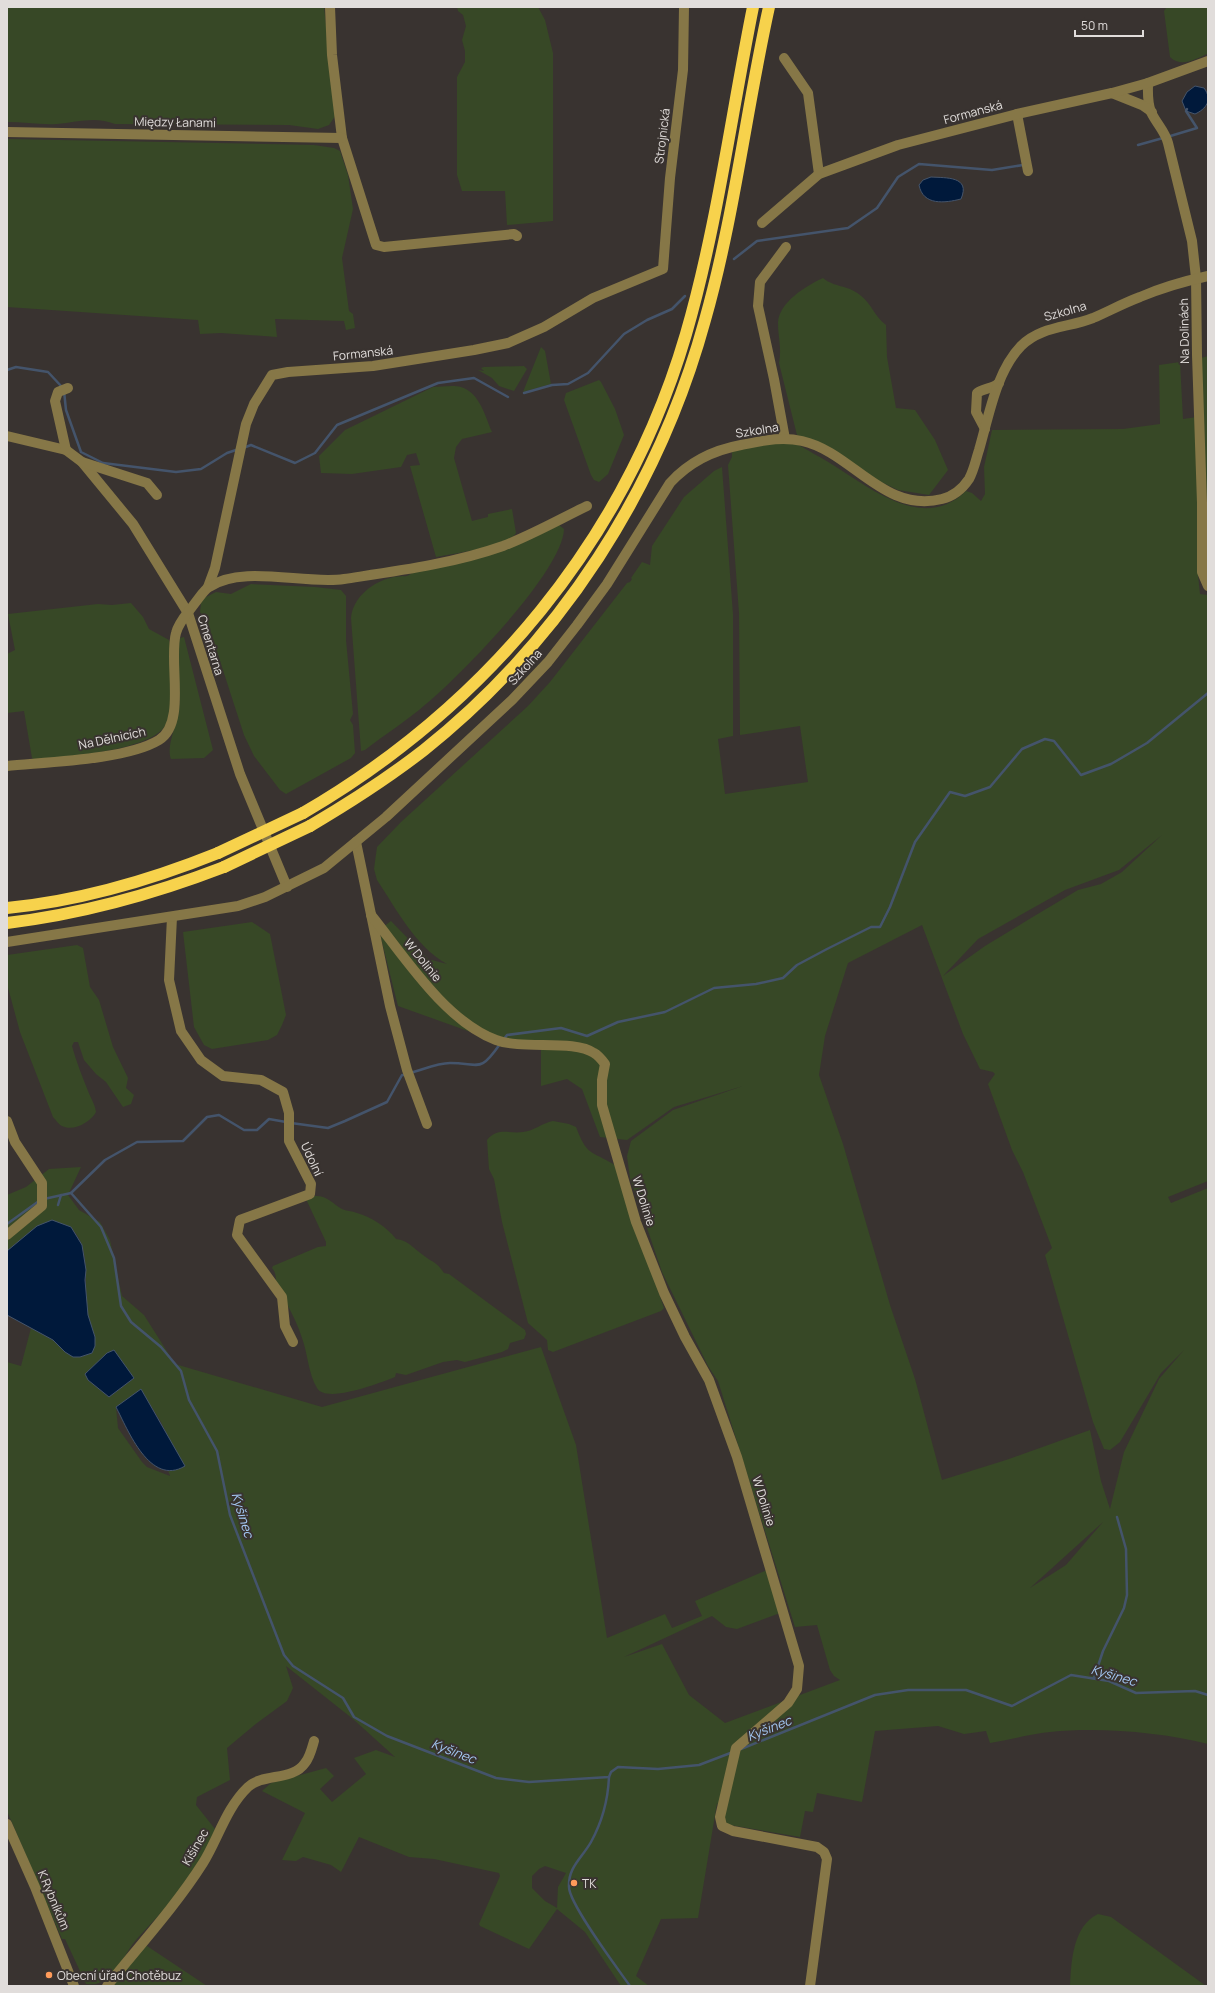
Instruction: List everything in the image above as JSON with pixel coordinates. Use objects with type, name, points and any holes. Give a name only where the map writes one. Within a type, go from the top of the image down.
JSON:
[{"type":"highway","points":[[7,908],[69,898],[117,887],[172,870],[218,853],[303,812],[349,785],[393,754],[431,724],[478,681],[516,641],[554,596],[612,506],[632,470],[662,405],[691,316],[706,252],[753,7]]},
{"type":"highway","points":[[7,923],[74,912],[115,903],[172,886],[224,867],[310,826],[375,785],[410,760],[459,720],[494,686],[539,638],[570,599],[611,539],[634,500],[673,416],[690,372],[706,319],[722,248],[769,7]]},
{"type":"street","points":[[330,7],[332,54],[342,138],[376,245],[384,247],[514,234],[517,236]]},
{"type":"street","name":"Strojnická","points":[[663,269],[670,178],[683,70],[684,7]]},
{"type":"street","points":[[784,58],[808,93],[819,174]]},
{"type":"street","name":"Formanská","points":[[762,223],[819,174],[898,145],[1017,114],[1112,93],[1148,83],[1208,61]]},
{"type":"street","name":"Na Dolinách","points":[[1148,83],[1148,100],[1152,112],[1167,139],[1192,241],[1196,278],[1202,502],[1202,572],[1208,586]]},
{"type":"street","points":[[1112,93],[1142,105],[1152,112]]},
{"type":"street","points":[[1017,114],[1028,171]]},
{"type":"street","name":"Między Łanami","points":[[7,132],[342,138]]},
{"type":"street","points":[[785,438],[758,306],[760,282],[786,247]]},
{"type":"street","name":"Formanská","points":[[208,587],[215,568],[246,424],[254,404],[272,375],[288,372],[373,366],[508,343],[544,327],[593,298],[663,269]]},
{"type":"street","name":"Szkolna","points":[[7,942],[238,906],[265,897],[324,868],[356,842],[460,749],[512,700],[548,662],[607,584],[663,494],[678,474],[701,459],[716,452],[741,445],[785,438],[814,444],[893,494],[913,500],[929,501],[950,496],[966,483],[973,468],[986,429],[999,384],[1013,356],[1025,342],[1044,330],[1091,318],[1139,297],[1196,278],[1208,276]]},
{"type":"street","points":[[986,429],[976,412],[977,393],[981,390],[993,388],[999,384]]},
{"type":"street","points":[[66,450],[55,401],[58,392],[68,388]]},
{"type":"street","name":"Cmentarna","points":[[7,436],[66,450],[82,462],[133,524],[188,613],[240,774],[287,887]]},
{"type":"street","points":[[82,462],[147,483],[157,495]]},
{"type":"street","points":[[188,613],[208,587],[229,578],[263,577],[341,579],[462,558],[503,546],[587,506]]},
{"type":"street","points":[[215,568],[229,578]]},
{"type":"street","name":"Na Dělnicích","points":[[7,766],[108,754],[140,747],[163,737],[171,726],[174,712],[175,637],[180,622],[188,613]]},
{"type":"street","points":[[356,842],[390,1006],[409,1073],[427,1124]]},
{"type":"street","name":"W Dolinie","points":[[371,914],[430,990],[457,1018],[495,1040],[510,1044],[576,1047],[594,1052],[605,1064],[602,1080],[602,1105],[636,1222],[664,1293],[684,1337],[709,1380],[737,1457],[799,1666],[797,1689],[788,1703],[735,1752],[720,1817],[722,1826],[733,1831],[817,1847],[824,1852],[827,1859],[810,1986]]},
{"type":"street","name":"Údolní","points":[[172,917],[169,980],[181,1030],[201,1060],[223,1076],[261,1080],[283,1092],[289,1113],[290,1141],[311,1184],[310,1194],[240,1220],[237,1235],[282,1297],[285,1326],[293,1342]]},
{"type":"street","points":[[7,1120],[16,1142],[42,1183],[42,1205],[7,1235]]},
{"type":"street","name":"Kišinec","points":[[107,1986],[175,1902],[203,1862],[230,1811],[248,1787],[260,1780],[296,1772],[305,1764],[314,1741]]},
{"type":"street","name":"K Rybníkům","points":[[7,1824],[38,1893],[74,1986]]},
{"type":"green space","points":[[7,7],[324,7],[336,115],[329,125],[318,129],[289,125],[115,124],[101,120],[57,124],[7,122]]},
{"type":"green space","points":[[457,7],[538,7],[545,20],[553,53],[553,221],[507,225],[505,191],[462,191],[457,175],[457,77],[465,62],[465,51],[462,40],[466,26],[463,15],[458,11]]},
{"type":"green space","points":[[1167,7],[1208,7],[1207,54],[1188,62],[1179,62],[1170,57],[1164,11]]},
{"type":"green space","points":[[7,139],[314,145],[334,148],[340,151],[348,175],[353,209],[342,258],[349,311],[353,314],[355,328],[346,330],[344,321],[275,319],[277,337],[221,333],[200,334],[198,320],[7,307]]},
{"type":"green space","points":[[823,278],[827,281],[850,289],[860,295],[886,325],[887,357],[896,408],[915,410],[935,440],[948,470],[929,495],[898,490],[877,480],[815,441],[797,435],[779,363],[780,348],[778,323],[783,308],[794,296],[809,285]]},
{"type":"green space","points":[[541,347],[545,351],[551,384],[523,392]]},
{"type":"green space","points":[[1208,356],[1208,565],[1201,358]]},
{"type":"green space","points":[[1180,362],[1183,419],[1197,417],[1199,466],[1198,575],[1200,594],[1208,595],[1208,1181],[1168,1197],[1171,1203],[1208,1188],[1208,1744],[1170,1736],[1109,1730],[1050,1732],[990,1743],[986,1731],[964,1734],[938,1726],[875,1731],[862,1802],[817,1793],[813,1812],[805,1811],[800,1837],[724,1824],[717,1803],[698,1918],[661,1919],[636,1976],[649,1986],[621,1986],[585,1932],[557,1909],[529,1949],[480,1926],[479,1924],[500,1876],[499,1873],[434,1859],[409,1857],[359,1837],[341,1872],[331,1865],[303,1857],[296,1861],[282,1860],[305,1813],[262,1791],[271,1783],[326,1768],[334,1776],[320,1789],[332,1802],[366,1774],[354,1758],[376,1750],[395,1757],[353,1719],[286,1666],[293,1688],[287,1701],[227,1748],[230,1780],[197,1797],[196,1805],[215,1829],[209,1845],[192,1875],[182,1889],[136,1940],[111,1975],[97,1984],[86,1984],[65,1939],[62,1939],[7,1811],[7,1362],[21,1366],[31,1328],[53,1340],[65,1352],[95,1337],[88,1316],[86,1266],[84,1254],[81,1242],[75,1232],[66,1225],[37,1226],[7,1251],[7,1195],[26,1187],[49,1169],[81,1167],[68,1195],[79,1210],[100,1222],[110,1240],[122,1296],[144,1315],[175,1364],[322,1407],[541,1347],[576,1445],[607,1638],[665,1614],[672,1628],[702,1616],[695,1601],[767,1570],[780,1613],[737,1629],[726,1627],[712,1616],[624,1657],[662,1644],[689,1695],[725,1723],[840,1680],[834,1676],[830,1670],[817,1625],[795,1627],[718,1381],[708,1366],[662,1272],[630,1178],[627,1156],[631,1141],[673,1110],[743,1086],[674,1107],[627,1140],[600,1137],[582,1089],[567,1079],[541,1086],[541,1047],[479,1035],[398,1006],[379,930],[391,921],[428,959],[447,964],[425,948],[400,915],[377,880],[374,869],[377,847],[401,822],[528,706],[550,682],[627,583],[630,582],[632,579],[631,578],[642,562],[650,565],[652,546],[684,497],[714,471],[722,467],[733,614],[733,736],[718,739],[725,794],[808,782],[800,726],[740,735],[739,613],[728,465],[732,457],[732,451],[773,443],[790,443],[798,445],[869,488],[908,506],[928,508],[947,504],[966,491],[972,493],[981,501],[985,494],[984,467],[992,430],[1123,429],[1160,424],[1159,365]],"holes":[[[1162,835],[1122,872],[1101,884],[1078,890],[985,946],[943,976],[978,939],[1065,890],[1119,870]],[[922,925],[963,1034],[980,1069],[993,1072],[995,1074],[988,1084],[1012,1150],[1023,1172],[1052,1248],[1045,1255],[1093,1422],[1104,1449],[1110,1450],[1120,1442],[1161,1373],[1184,1350],[1159,1379],[1124,1452],[1110,1509],[1101,1481],[1090,1430],[1006,1460],[942,1480],[915,1379],[890,1305],[843,1144],[819,1075],[825,1036],[848,963]],[[134,1378],[109,1397],[88,1380]],[[141,1390],[168,1436],[177,1470],[168,1470],[170,1476],[147,1467],[142,1462],[118,1428],[116,1407]],[[1103,1522],[1066,1565],[1030,1588]],[[545,1866],[566,1873],[558,1887],[557,1908],[545,1901],[532,1888],[532,1876],[539,1869]]]},
{"type":"green space","points":[[524,366],[527,369],[514,391],[499,386],[492,378],[478,370],[484,371],[481,368],[484,367]]},
{"type":"green space","points":[[599,380],[615,409],[624,435],[608,474],[599,482],[594,480],[591,475],[564,400],[566,393]]},
{"type":"green space","points":[[433,387],[461,387],[473,394],[481,406],[492,432],[462,439],[456,447],[454,458],[472,521],[488,517],[488,514],[512,509],[516,533],[511,538],[491,546],[436,557],[410,466],[420,465],[416,453],[407,455],[401,467],[352,474],[321,473],[319,456],[345,430]]},
{"type":"green space","points":[[558,524],[564,529],[559,547],[547,570],[507,622],[462,671],[442,690],[411,716],[365,750],[361,751],[351,618],[356,603],[365,591],[386,579],[407,576],[417,570]]},
{"type":"green space","points":[[251,584],[315,587],[341,590],[346,596],[346,640],[353,714],[350,720],[353,725],[355,753],[351,758],[286,794],[280,790],[254,756],[244,735],[208,624],[200,612],[201,603],[204,598],[216,592],[231,594]]},
{"type":"green space","points":[[131,603],[143,617],[149,629],[169,640],[171,655],[171,709],[165,726],[156,735],[124,747],[84,755],[35,760],[32,758],[24,711],[7,713],[7,654],[15,650],[8,614],[98,604],[112,605]]},
{"type":"green space","points":[[184,637],[213,750],[204,758],[171,759],[171,741],[178,716],[180,701],[177,655],[180,638]]},
{"type":"green space","points":[[252,922],[270,934],[286,1015],[277,1035],[268,1040],[212,1049],[204,1045],[194,1027],[183,932]]},
{"type":"green space","points":[[77,945],[83,948],[90,987],[99,1000],[113,1047],[128,1078],[126,1088],[134,1095],[131,1104],[123,1107],[106,1082],[96,1074],[84,1060],[78,1042],[74,1042],[72,1046],[75,1057],[96,1112],[94,1116],[81,1125],[66,1128],[59,1124],[53,1117],[20,1032],[7,984],[7,955]]},
{"type":"green space","points":[[553,1121],[576,1127],[583,1143],[590,1151],[615,1165],[664,1308],[661,1311],[553,1352],[548,1350],[547,1340],[528,1323],[502,1222],[494,1179],[489,1169],[487,1140],[491,1136],[500,1132],[527,1131]]},
{"type":"green space","points":[[314,1196],[326,1198],[342,1209],[355,1212],[378,1223],[388,1230],[396,1239],[404,1241],[410,1245],[436,1264],[444,1273],[449,1274],[525,1330],[526,1334],[524,1339],[510,1343],[508,1349],[502,1352],[465,1362],[457,1360],[443,1362],[406,1375],[396,1373],[395,1377],[354,1391],[331,1394],[322,1392],[317,1388],[314,1382],[297,1324],[278,1289],[274,1270],[272,1268],[273,1266],[318,1247],[326,1246],[326,1242],[306,1199]]},
{"type":"green space","points":[[1098,1914],[1111,1917],[1206,1986],[1070,1986],[1071,1966],[1078,1935],[1083,1927]]},
{"type":"green space","points":[[147,1946],[207,1986],[111,1986],[142,1947]]},
{"type":"water","points":[[1195,86],[1204,88],[1207,92],[1208,100],[1205,107],[1195,114],[1186,111],[1182,101],[1187,92]]},
{"type":"water","points":[[931,177],[950,178],[960,182],[963,186],[961,199],[942,202],[930,200],[925,197],[921,192],[919,185],[923,180]]},
{"type":"water","points":[[52,1220],[71,1227],[82,1245],[86,1270],[85,1280],[88,1315],[95,1337],[95,1346],[92,1353],[80,1357],[73,1357],[65,1352],[53,1340],[7,1315],[7,1251],[37,1226]]},
{"type":"water","points":[[114,1350],[134,1378],[109,1397],[88,1380],[85,1374],[107,1353]]},
{"type":"water","points":[[141,1389],[185,1466],[172,1470],[161,1469],[151,1463],[142,1453],[127,1429],[116,1407]]},
{"type":"waterway","points":[[1167,137],[1197,128],[1186,111],[1187,109]]},
{"type":"waterway","points":[[1138,145],[1163,138]]},
{"type":"waterway","points":[[734,259],[757,241],[848,228],[877,208],[898,177],[919,164],[992,170],[1023,165]]},
{"type":"waterway","points":[[524,393],[552,385],[568,384],[588,373],[624,334],[647,320],[672,309],[685,296]]},
{"type":"waterway","points":[[7,370],[16,367],[48,372],[62,387]]},
{"type":"waterway","points":[[243,448],[251,445],[295,463],[315,453],[337,425],[438,383],[474,378],[508,397]]},
{"type":"waterway","points":[[64,391],[66,410],[81,452],[103,463],[176,472],[201,469],[227,453],[239,449]]},
{"type":"waterway","points":[[504,1039],[507,1035],[561,1028],[587,1036],[618,1022],[665,1012],[714,988],[756,984],[783,978],[797,965],[827,949],[871,927],[880,927],[890,907],[915,842],[950,792],[965,796],[990,787],[1022,749],[1045,739],[1054,741],[1081,775],[1111,764],[1147,743],[1208,693]]},
{"type":"waterway","points":[[410,1073],[445,1063],[478,1065],[488,1060],[500,1044]]},
{"type":"waterway","points":[[291,1123],[328,1128],[345,1121],[387,1102],[402,1075],[405,1075]]},
{"type":"waterway","points":[[71,1193],[105,1160],[137,1142],[183,1141],[207,1117],[219,1115],[244,1130],[257,1130],[269,1119],[286,1122]]},
{"type":"waterway","name":"Kyšinec","points":[[44,1199],[71,1193],[101,1227],[114,1258],[121,1306],[131,1322],[161,1347],[181,1371],[189,1400],[217,1451],[230,1515],[284,1655],[293,1666],[343,1698],[354,1717],[387,1736],[496,1778],[529,1782],[609,1777],[611,1772],[618,1767],[658,1769],[699,1765],[733,1752]]},
{"type":"waterway","points":[[58,1205],[61,1195]]},
{"type":"waterway","name":"Kyšinec","points":[[7,1224],[39,1201]]},
{"type":"waterway","points":[[1094,1678],[1103,1651],[1124,1608],[1127,1595],[1126,1549],[1117,1517]]},
{"type":"waterway","name":"Kyšinec","points":[[741,1749],[875,1695],[908,1690],[966,1690],[1012,1706],[1071,1675],[1109,1681],[1136,1693],[1195,1691],[1208,1695]]},
{"type":"waterway","points":[[609,1777],[606,1802],[601,1819],[591,1842],[573,1868],[569,1880],[569,1887],[571,1895],[585,1921],[605,1952],[630,1986]]},
{"type":"place","name":"TK","points":[[574,1883]]},
{"type":"place","name":"Obecní úřad Chotěbuz","points":[[49,1975]]}]
